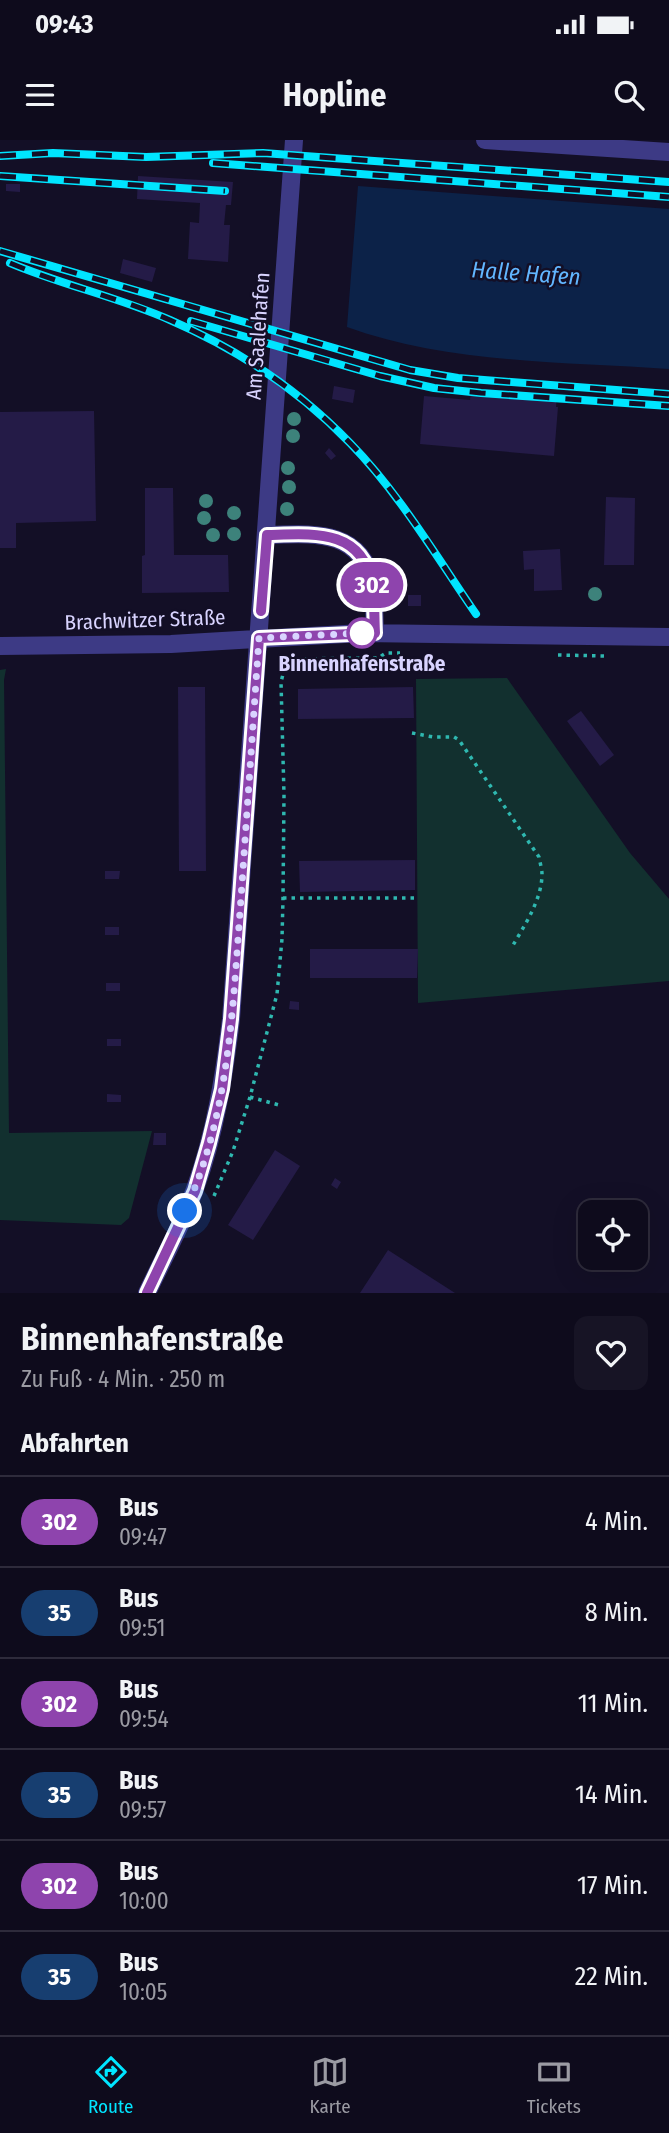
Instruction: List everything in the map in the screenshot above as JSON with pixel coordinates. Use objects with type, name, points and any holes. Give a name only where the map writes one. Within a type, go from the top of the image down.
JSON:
[{"type":"street","name":"Am Saalehafen","points":[[267,535],[294,140]]},
{"type":"street","points":[[485,140],[669,152]]},
{"type":"street","points":[[147,1293],[195,1191],[222,1089],[231,1019],[267,535],[310,534],[337,538],[349,546],[361,557],[368,570],[372,584],[375,633]]},
{"type":"street","name":"Brachwitzer Straße","points":[[0,646],[171,644],[289,635],[375,633],[669,637]]},
{"type":"path","points":[[212,1199],[233,1151],[277,994],[283,898],[281,682],[288,659],[289,635]]},
{"type":"path","points":[[288,659],[378,658],[386,653],[412,653]]},
{"type":"path","points":[[552,655],[614,656]]},
{"type":"path","points":[[412,733],[433,737],[449,736],[458,740],[539,857],[542,873],[539,891],[529,918],[512,947]]},
{"type":"path","points":[[283,898],[416,898]]},
{"type":"path","points":[[250,1097],[279,1105]]},
{"type":"green space","points":[[6,669],[9,1133],[152,1131],[129,1218],[121,1225],[0,1220],[0,670]]},
{"type":"green space","points":[[507,678],[630,853],[669,899],[669,981],[418,1003],[416,679]]},
{"type":"water","name":"Halle Hafen","points":[[358,186],[669,209],[669,369],[465,354],[424,348],[347,327]]},
{"type":"building","points":[[138,176],[233,182],[231,205],[226,205],[224,225],[230,225],[228,262],[188,259],[190,222],[199,223],[200,203],[137,199]]},
{"type":"building","points":[[6,184],[20,184],[20,192],[6,191]]},
{"type":"building","points":[[123,259],[156,268],[152,282],[120,273]]},
{"type":"building","points":[[334,386],[355,390],[353,403],[332,399]]},
{"type":"building","points":[[471,389],[557,395],[554,456],[420,444],[424,396],[470,400]]},
{"type":"building","points":[[94,411],[96,521],[16,523],[16,548],[0,548],[0,412]]},
{"type":"building","points":[[329,448],[336,456],[331,460],[325,453]]},
{"type":"building","points":[[145,488],[173,488],[174,555],[228,555],[229,592],[142,593]]},
{"type":"building","points":[[606,497],[635,498],[634,565],[604,565]]},
{"type":"building","points":[[560,549],[562,590],[534,591],[534,569],[524,570],[523,551]]},
{"type":"building","points":[[408,595],[421,595],[421,606],[408,606]]},
{"type":"building","points":[[178,687],[205,687],[206,871],[179,871]]},
{"type":"building","points":[[413,687],[414,718],[298,719],[298,689]]},
{"type":"building","points":[[581,711],[614,755],[600,766],[567,721]]},
{"type":"building","points":[[415,860],[415,890],[300,892],[299,861]]},
{"type":"building","points":[[105,871],[120,871],[119,879],[105,879]]},
{"type":"building","points":[[105,927],[119,927],[119,935],[105,935]]},
{"type":"building","points":[[310,949],[418,949],[417,978],[310,978]]},
{"type":"building","points":[[106,983],[120,983],[120,991],[106,991]]},
{"type":"building","points":[[290,1001],[299,1002],[299,1010],[289,1009]]},
{"type":"building","points":[[107,1039],[121,1039],[121,1046],[107,1046]]},
{"type":"building","points":[[107,1094],[121,1095],[121,1102],[107,1102]]},
{"type":"building","points":[[154,1133],[166,1133],[166,1145],[153,1145]]},
{"type":"building","points":[[275,1150],[300,1166],[253,1240],[228,1225]]},
{"type":"building","points":[[335,1178],[341,1182],[337,1189],[331,1185]]},
{"type":"building","points":[[388,1250],[455,1293],[360,1293]]},
{"type":"railway","points":[[0,156],[53,153],[146,157],[263,153],[669,182]]},
{"type":"railway","points":[[213,163],[669,197]]},
{"type":"railway","points":[[0,176],[225,191]]},
{"type":"railway","points":[[0,251],[410,370],[458,378],[669,394]]},
{"type":"railway","points":[[10,263],[130,304],[195,331],[266,372],[288,388],[368,462],[476,614]]},
{"type":"railway","points":[[191,321],[380,376],[434,388],[669,406]]},
{"type":"bus line","name":"302","points":[[147,1293],[195,1191],[222,1089],[240,912],[259,638],[375,633],[372,584],[368,570],[361,557],[337,538],[310,534],[267,535],[261,611]]},
{"type":"place","name":"Binnenhafenstraße","points":[[362,633]]},
{"type":"route","points":[[185,1211],[195,1191],[222,1089],[240,912],[259,638],[362,633]]}]
